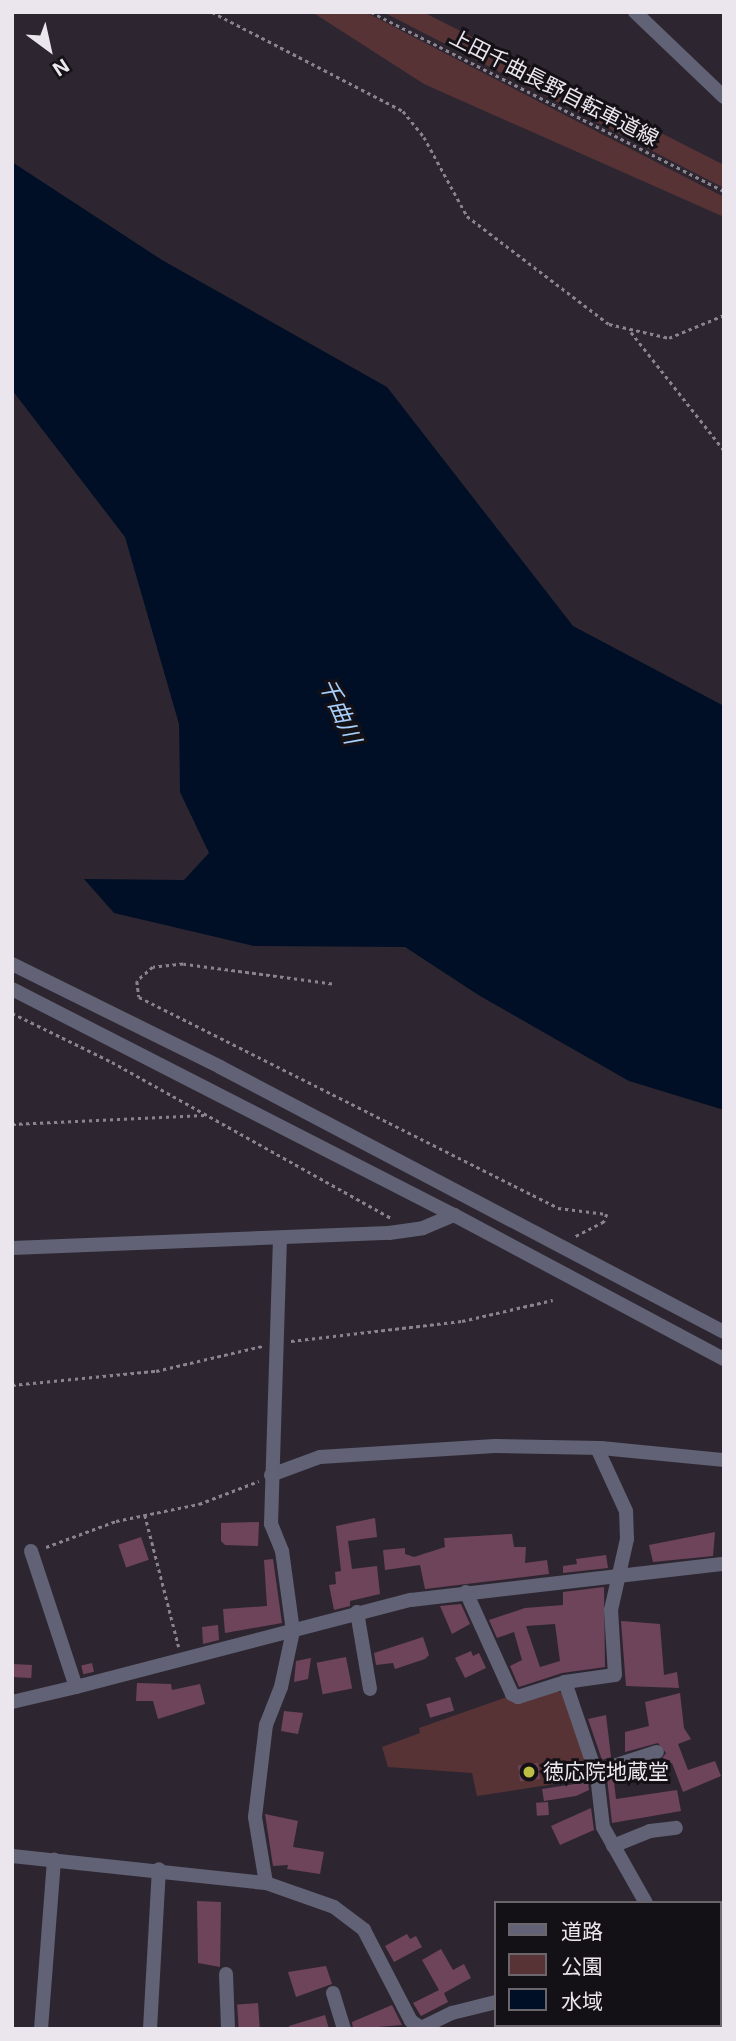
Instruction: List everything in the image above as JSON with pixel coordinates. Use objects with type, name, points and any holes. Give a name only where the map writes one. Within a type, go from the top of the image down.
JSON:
[{"type":"street","points":[[635,12],[724,97]]},
{"type":"street","points":[[12,964],[220,1067],[724,1332]]},
{"type":"street","points":[[12,989],[454,1215],[724,1359]]},
{"type":"street","points":[[12,1248],[404,1231],[454,1215]]},
{"type":"street","points":[[266,1884],[255,1817],[266,1725],[281,1687],[293,1631],[282,1551],[271,1524],[280,1238]]},
{"type":"street","points":[[271,1475],[320,1458],[495,1446],[597,1448],[724,1461]]},
{"type":"street","points":[[466,1592],[512,1694],[518,1697],[565,1682],[615,1675],[611,1610],[627,1539],[626,1511],[597,1448]]},
{"type":"street","points":[[31,1551],[76,1687]]},
{"type":"street","points":[[12,1702],[182,1661],[356,1612],[466,1592],[724,1564]]},
{"type":"street","points":[[356,1612],[370,1689]]},
{"type":"street","points":[[565,1682],[595,1772],[603,1826],[645,1901]]},
{"type":"street","points":[[595,1772],[657,1752]]},
{"type":"street","points":[[613,1846],[650,1830],[676,1828]]},
{"type":"street","points":[[12,1856],[159,1869],[266,1884],[334,1907],[364,1930],[411,2021],[421,2028],[452,2013],[494,2002]]},
{"type":"street","points":[[41,2029],[54,1859]]},
{"type":"street","points":[[150,2029],[159,1869]]},
{"type":"street","points":[[226,1974],[228,2029]]},
{"type":"street","points":[[333,1993],[344,2029]]},
{"type":"path","points":[[212,12],[403,111],[424,137],[467,216],[609,324],[656,337],[683,335],[724,315]]},
{"type":"path","name":"上田千曲長野自転車道線","points":[[370,12],[724,191]]},
{"type":"path","points":[[631,332],[724,450]]},
{"type":"path","points":[[332,984],[183,964],[153,967],[137,981],[139,997],[558,1208],[607,1213],[604,1222],[570,1239],[564,1250]]},
{"type":"path","points":[[12,1013],[112,1062],[391,1217],[404,1231]]},
{"type":"path","points":[[12,1124],[205,1115]]},
{"type":"path","points":[[31,1551],[145,1514],[199,1504],[271,1475]]},
{"type":"path","points":[[145,1514],[182,1661]]},
{"type":"green space","points":[[312,12],[365,12],[724,197],[724,217],[424,84]]},
{"type":"green space","points":[[383,12],[423,12],[724,165],[724,188]]},
{"type":"green space","points":[[555,1690],[562,1693],[593,1778],[477,1796],[472,1773],[388,1767],[382,1747],[420,1733],[419,1728],[507,1697]]},
{"type":"water","name":"千曲川","points":[[12,162],[162,260],[387,387],[573,626],[724,706],[724,1110],[629,1081],[480,996],[405,947],[254,946],[114,913],[84,879],[184,880],[209,853],[180,792],[179,724],[125,537],[12,390]]},
{"type":"building","points":[[375,1518],[377,1537],[348,1541],[352,1569],[377,1566],[380,1594],[350,1601],[350,1606],[334,1610],[329,1585],[336,1584],[335,1572],[341,1571],[336,1526]]},
{"type":"building","points":[[259,1522],[258,1546],[225,1545],[221,1541],[221,1523]]},
{"type":"building","points":[[715,1532],[713,1556],[653,1562],[649,1545]]},
{"type":"building","points":[[512,1534],[514,1547],[526,1547],[525,1563],[547,1560],[549,1574],[425,1589],[420,1565],[385,1570],[383,1550],[405,1548],[405,1554],[414,1557],[445,1547],[444,1538]]},
{"type":"building","points":[[141,1537],[149,1560],[126,1568],[118,1545]]},
{"type":"building","points":[[606,1555],[608,1568],[563,1573],[563,1566],[577,1564],[576,1559]]},
{"type":"building","points":[[273,1559],[282,1623],[225,1633],[223,1609],[267,1606],[264,1560]]},
{"type":"building","points":[[604,1587],[605,1667],[562,1673],[519,1687],[510,1666],[522,1660],[514,1632],[497,1638],[489,1620],[525,1608],[563,1605],[563,1592]],"holes":[[[555,1624],[560,1661],[540,1667],[526,1626]]]},
{"type":"building","points":[[461,1604],[470,1624],[452,1634],[440,1606]]},
{"type":"building","points":[[621,1621],[660,1624],[664,1675],[677,1672],[679,1688],[626,1686]]},
{"type":"building","points":[[218,1625],[219,1640],[203,1644],[202,1627]]},
{"type":"building","points":[[423,1637],[429,1655],[425,1659],[395,1669],[393,1663],[376,1665],[374,1653]]},
{"type":"building","points":[[471,1651],[473,1656],[479,1653],[486,1668],[465,1678],[455,1658]]},
{"type":"building","points":[[346,1657],[352,1688],[323,1694],[317,1663]]},
{"type":"building","points":[[311,1658],[308,1679],[294,1682],[296,1661]]},
{"type":"building","points":[[92,1663],[94,1672],[83,1674],[81,1665]]},
{"type":"building","points":[[12,1664],[32,1665],[31,1678],[12,1677]]},
{"type":"building","points":[[137,1683],[171,1684],[172,1690],[200,1684],[205,1704],[158,1719],[153,1701],[136,1701]]},
{"type":"building","points":[[680,1693],[684,1728],[691,1739],[678,1744],[688,1770],[715,1761],[721,1776],[683,1792],[672,1763],[614,1782],[616,1799],[677,1790],[681,1811],[612,1823],[607,1778],[660,1761],[666,1753],[658,1743],[625,1752],[625,1732],[649,1726],[645,1702]]},
{"type":"building","points":[[450,1697],[454,1710],[430,1718],[426,1704]]},
{"type":"building","points":[[284,1711],[303,1713],[298,1734],[281,1731]]},
{"type":"building","points":[[606,1715],[611,1757],[602,1760],[588,1719]]},
{"type":"building","name":"徳応院地蔵堂","points":[[538,1763],[540,1779],[520,1781],[518,1765]]},
{"type":"building","points":[[588,1782],[589,1790],[576,1796],[544,1801],[542,1789]]},
{"type":"building","points":[[548,1802],[549,1815],[537,1816],[536,1803]]},
{"type":"building","points":[[591,1808],[594,1830],[560,1845],[551,1826]]},
{"type":"building","points":[[265,1814],[298,1821],[293,1847],[324,1852],[320,1874],[287,1869],[288,1865],[273,1866]]},
{"type":"building","points":[[197,1901],[221,1902],[220,1967],[198,1963]]},
{"type":"building","points":[[407,1934],[410,1939],[416,1936],[422,1947],[394,1962],[385,1946]]},
{"type":"building","points":[[441,1949],[453,1970],[464,1964],[471,1978],[444,1993],[448,2002],[421,2016],[413,2003],[439,1990],[422,1960]]},
{"type":"building","points":[[326,1966],[332,1984],[296,1997],[288,1972]]},
{"type":"building","points":[[258,2003],[260,2029],[239,2029],[237,2004]]},
{"type":"building","points":[[392,2005],[402,2025],[353,2029],[352,2022]]},
{"type":"building","points":[[325,2015],[329,2029],[289,2029],[289,2026]]},
{"type":"place","name":"徳応院地蔵堂","points":[[529,1772]]}]
